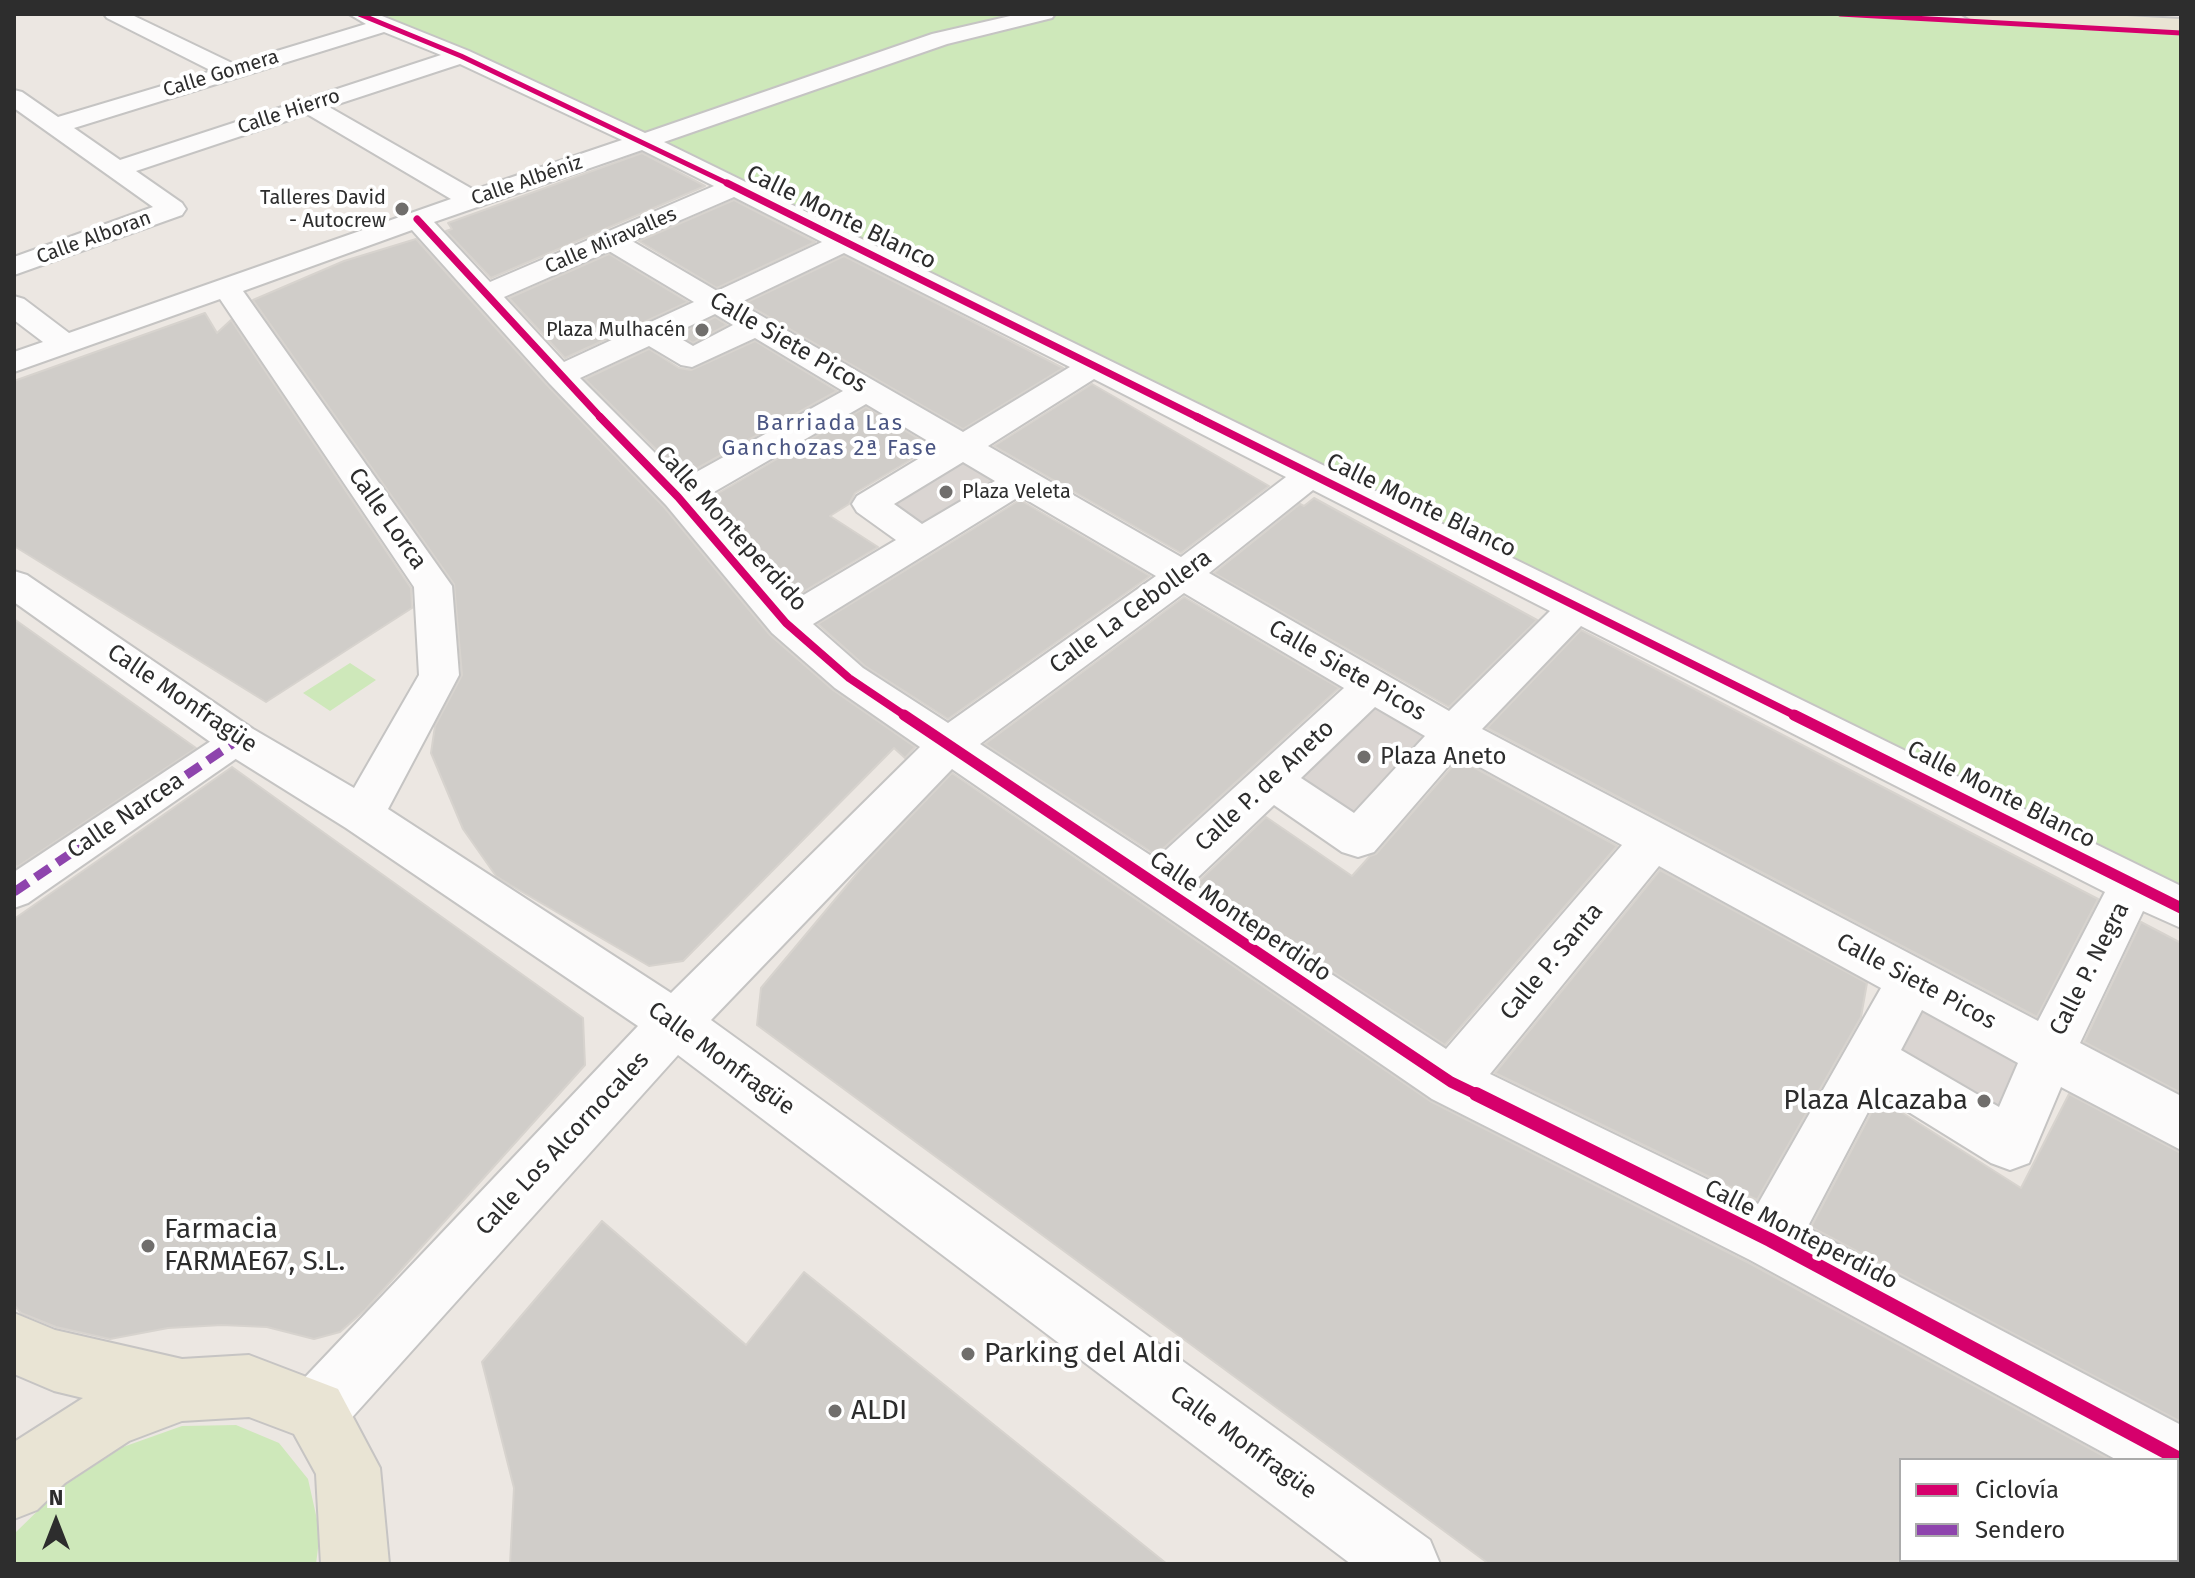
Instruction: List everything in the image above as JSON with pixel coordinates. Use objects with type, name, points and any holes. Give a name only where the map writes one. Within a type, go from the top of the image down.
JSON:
[{"type":"main road","points":[[1972,14],[2181,25]]},
{"type":"main road","points":[[2138,14],[2181,15]]},
{"type":"main road","points":[[14,1343],[54,1360],[182,1390],[249,1386],[316,1411],[348,1468],[355,1564]]},
{"type":"main road","points":[[14,1487],[42,1460],[110,1417],[182,1390]]},
{"type":"street","points":[[114,14],[231,71]]},
{"type":"street","name":"Calle Monte Blanco","points":[[359,14],[461,56],[643,141],[1310,475],[1579,605],[2181,908]]},
{"type":"street","name":"Calle Albéniz","points":[[14,363],[417,219],[940,39],[1045,14]]},
{"type":"street","name":"Calle Gomera","points":[[58,125],[385,25]]},
{"type":"street","name":"Calle Hierro","points":[[118,169],[461,56]]},
{"type":"street","points":[[14,97],[118,169]]},
{"type":"street","points":[[308,105],[472,200]]},
{"type":"street","name":"Calle Alboran","points":[[14,267],[173,209],[118,169]]},
{"type":"street","name":"Calle Miravalles","points":[[487,294],[734,187]]},
{"type":"street","name":"Calle Monteperdido","points":[[417,219],[560,376],[678,497],[786,623],[849,678],[1451,1082],[1770,1240],[2177,1458]]},
{"type":"street","name":"Calle Siete Picos","points":[[611,241],[1453,733],[2181,1124]]},
{"type":"street","points":[[560,376],[844,242]]},
{"type":"street","name":"Calle Lorca","points":[[226,287],[433,586],[439,675],[362,815]]},
{"type":"street","points":[[14,305],[65,345]]},
{"type":"street","points":[[650,334],[692,358],[755,326]]},
{"type":"street","points":[[923,542],[870,504],[1094,366]]},
{"type":"street","points":[[678,497],[868,390]]},
{"type":"street","name":"Calle La Cebollera","points":[[949,745],[1183,575],[1310,475]]},
{"type":"street","points":[[786,623],[1021,480]]},
{"type":"street","name":"Calle Monfragüe","points":[[14,584],[238,740],[362,815],[675,1023],[1406,1564]]},
{"type":"street","points":[[1272,781],[1358,839],[1453,733],[1579,605]]},
{"type":"street","name":"Calle P. de Aneto","points":[[1158,886],[1372,686]]},
{"type":"street","name":"Calle Narcea","points":[[14,892],[238,740]]},
{"type":"street","name":"Calle Los Alcornocales","points":[[316,1411],[675,1023],[949,745]]},
{"type":"street","name":"Calle P. Santa","points":[[1451,1082],[1653,841]]},
{"type":"street","name":"Calle P. Negra","points":[[2048,1054],[2133,884]]},
{"type":"street","points":[[1770,1240],[1912,980]]},
{"type":"street","points":[[1869,1059],[2010,1144],[2048,1054]]},
{"type":"green space","points":[[359,14],[1045,14],[977,31],[1062,14],[1840,14],[2181,33],[2181,908],[1094,366]]},
{"type":"green space","points":[[350,663],[376,680],[330,711],[303,693]]},
{"type":"green space","points":[[236,1425],[279,1443],[308,1479],[320,1533],[316,1564],[14,1564],[14,1534],[63,1486],[123,1447],[182,1426]]},
{"type":"shaded area","name":"Plaza Veleta","points":[[966,446],[1021,480],[923,542],[870,504]]},
{"type":"shaded area","name":"Plaza Aneto","points":[[1372,686],[1453,733],[1358,839],[1272,781]]},
{"type":"shaded area","name":"Plaza Alcazaba","points":[[1912,980],[2048,1054],[2010,1144],[1869,1059]]},
{"type":"building","points":[[642,153],[705,186],[491,278],[446,231],[452,229],[448,223]]},
{"type":"building","points":[[734,200],[815,242],[717,288],[639,241]]},
{"type":"building","points":[[416,239],[547,385],[664,507],[770,635],[833,690],[915,747],[905,758],[894,748],[683,961],[649,966],[512,886],[496,876],[463,829],[431,753],[435,726],[462,675],[454,584],[253,300],[344,261]]},
{"type":"building","points":[[609,254],[688,302],[565,358],[509,298]]},
{"type":"building","points":[[844,256],[1063,368],[963,429],[745,303]]},
{"type":"building","points":[[205,313],[217,333],[231,320],[411,588],[412,608],[266,702],[14,546],[14,381]]},
{"type":"building","points":[[715,317],[727,325],[693,343],[679,334]]},
{"type":"building","points":[[755,341],[837,391],[683,476],[585,379],[649,349],[679,368],[691,370]]},
{"type":"building","points":[[1092,384],[1269,486],[1181,553],[994,446]]},
{"type":"building","points":[[866,407],[932,447],[855,493],[849,504],[830,516],[878,547],[791,599],[705,501]]},
{"type":"building","points":[[1314,498],[1537,620],[1449,707],[1214,573],[1300,504],[1304,506]]},
{"type":"building","points":[[1020,500],[1150,576],[948,719],[865,666],[818,624]]},
{"type":"building","points":[[1184,597],[1339,688],[1156,855],[985,744]]},
{"type":"building","points":[[14,619],[196,748],[17,867],[14,864]]},
{"type":"building","points":[[1581,630],[2098,899],[2037,1017],[1487,728]]},
{"type":"building","points":[[1459,759],[1617,846],[1445,1045],[1197,883],[1266,817],[1352,876],[1370,856],[1376,854]]},
{"type":"building","points":[[232,767],[583,1018],[585,1065],[365,1310],[340,1332],[314,1339],[267,1327],[222,1325],[168,1328],[110,1339],[56,1327],[21,1313],[14,1305],[14,919]]},
{"type":"building","points":[[952,773],[1430,1101],[1749,1263],[2107,1458],[1899,1458],[1901,1564],[1489,1564],[757,1025],[761,988],[864,865]]},
{"type":"building","points":[[1660,870],[1867,983],[1861,1017],[1757,1200],[1495,1073]]},
{"type":"building","points":[[2141,922],[2181,943],[2181,1093],[2084,1042]]},
{"type":"building","points":[[2069,1094],[2181,1153],[2181,1422],[1811,1227],[1879,1098],[2021,1188]]},
{"type":"building","name":"ALDI","points":[[602,1221],[746,1345],[804,1272],[1167,1564],[510,1564],[514,1488],[482,1362]]},
{"type":"marked path","points":[[14,892],[238,740]]},
{"type":"cycle path","points":[[359,14],[461,56],[643,141],[2181,908]]},
{"type":"cycle path","points":[[1840,14],[2181,33]]},
{"type":"cycle path","points":[[417,219],[560,376],[678,497],[786,623],[849,678],[1451,1082],[1770,1240],[2177,1458]]},
{"type":"place","name":"Talleres David - Autocrew","points":[[402,209]]},
{"type":"place","name":"Plaza Mulhacén","points":[[702,330]]},
{"type":"place","name":"Plaza Veleta","points":[[946,492]]},
{"type":"place","name":"Plaza Aneto","points":[[1364,757]]},
{"type":"place","name":"Plaza Alcazaba","points":[[1984,1101]]},
{"type":"place","name":"Farmacia FARMAE67, S.L.","points":[[148,1246]]},
{"type":"place","name":"Parking del Aldi","points":[[968,1354]]},
{"type":"place","name":"ALDI","points":[[835,1411]]},
{"type":"district","name":"Barriada Las Ganchozas 2ª Fase","points":[[830,436]]}]
